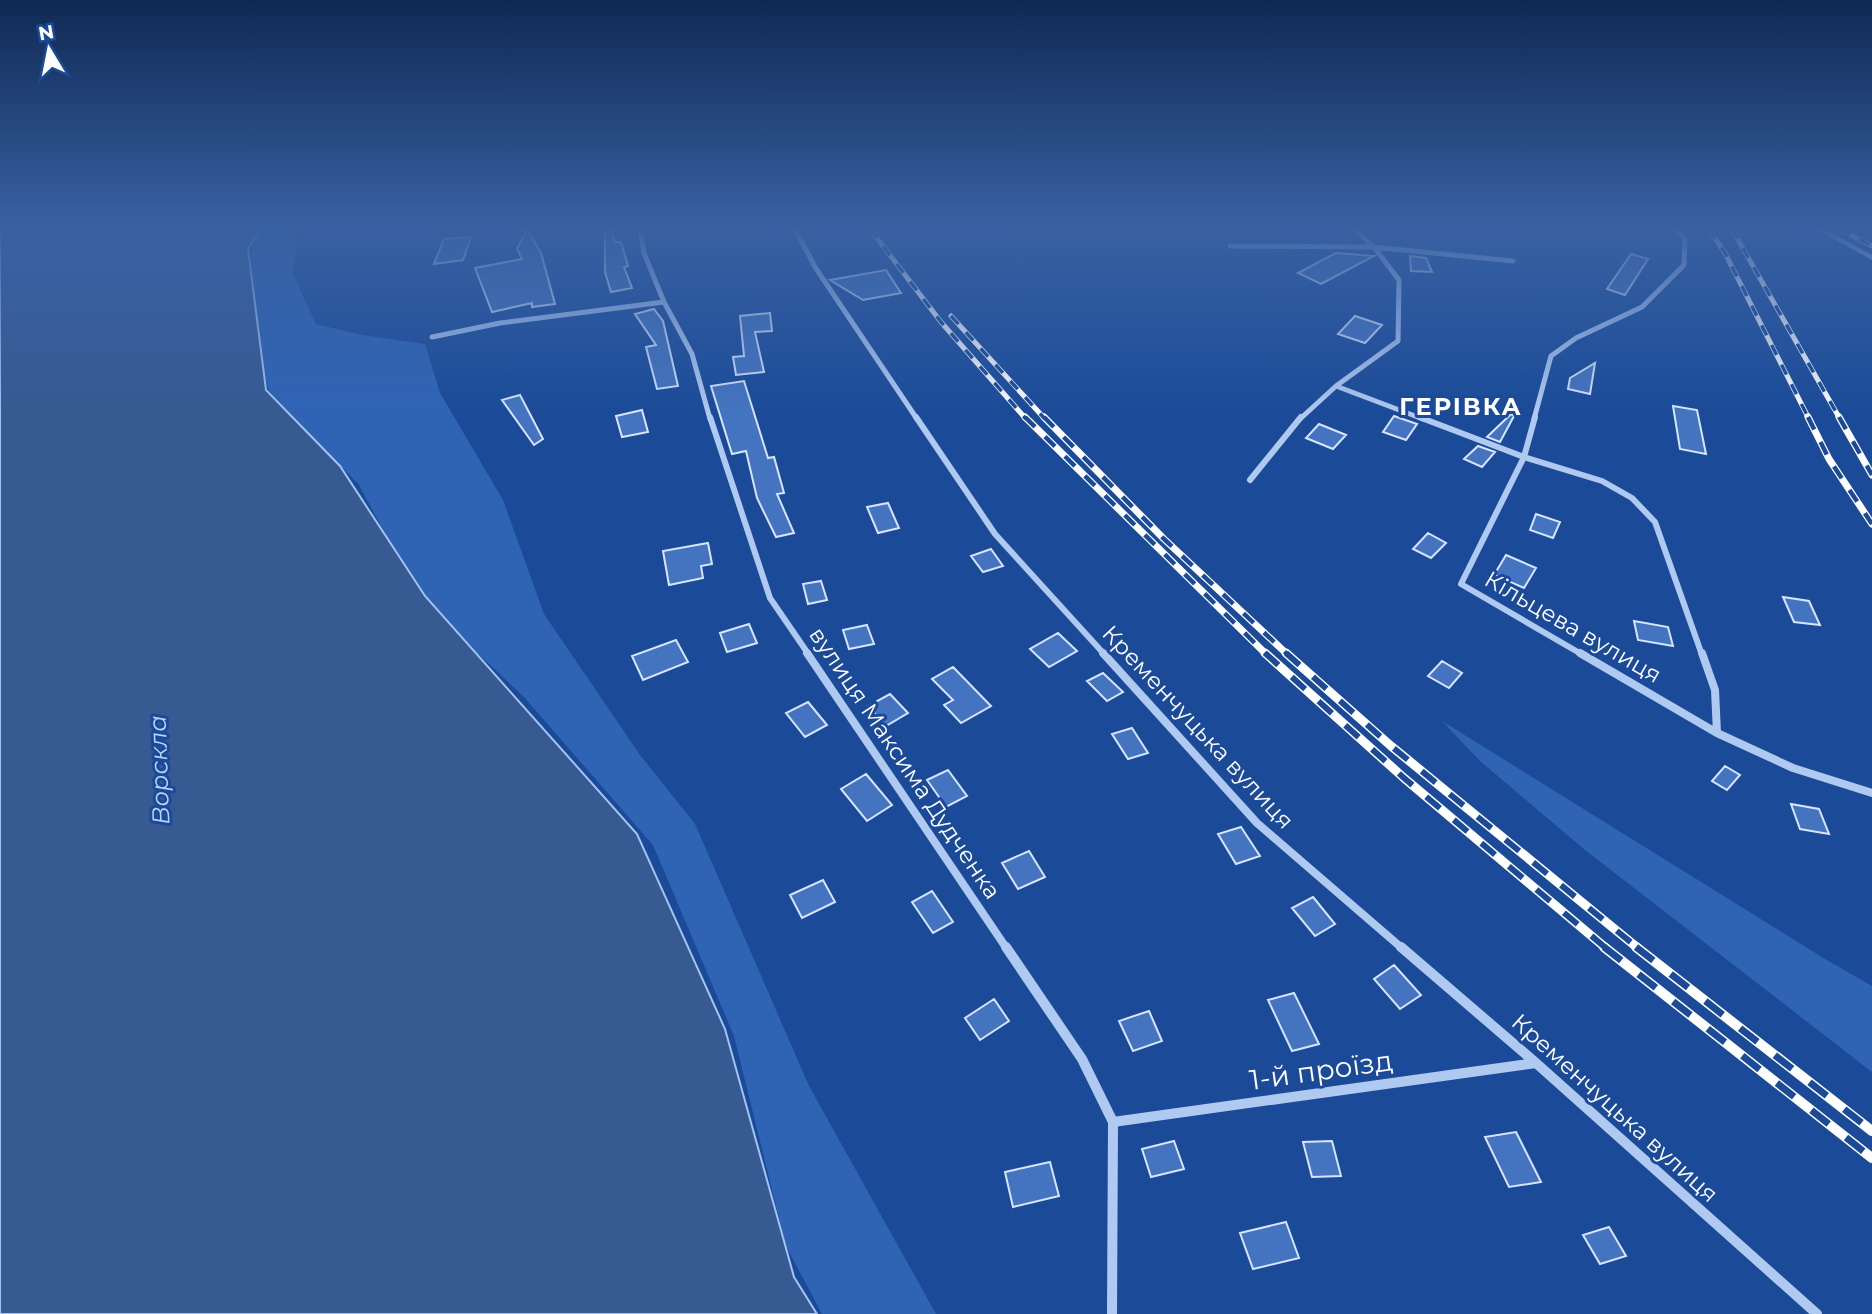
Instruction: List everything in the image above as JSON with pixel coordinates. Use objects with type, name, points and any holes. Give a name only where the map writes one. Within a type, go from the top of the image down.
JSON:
[{"type":"street","name":"вулиця Максима Дудченка","points":[[659,290],[692,354],[714,433],[770,598],[1082,1059],[1113,1122],[1112,1314]]},
{"type":"street","name":"Кременчуцька вулиця","points":[[831,290],[995,534],[1257,823],[1536,1063],[1817,1314]]},
{"type":"street","points":[[1250,480],[1302,416],[1336,386],[1398,341],[1399,290]]},
{"type":"street","name":"Кільцева вулиця","points":[[1659,290],[1642,307],[1576,338],[1551,356],[1524,457],[1461,584],[1717,733],[1793,768],[1872,793]]},
{"type":"street","points":[[432,337],[500,323],[664,302]]},
{"type":"street","points":[[1336,386],[1524,457],[1602,481],[1632,498],[1655,522],[1715,690],[1717,733]]},
{"type":"street","name":"1-й проїзд","points":[[1113,1122],[1536,1063]]},
{"type":"shaded area","points":[[249,290],[301,290],[316,324],[362,335],[425,344],[440,393],[503,500],[544,614],[640,755],[695,824],[809,1086],[936,1314],[822,1314],[786,1246],[734,1036],[653,845],[524,697],[420,599],[359,485],[269,391],[247,319]]},
{"type":"shaded area","points":[[1442,721],[1872,986],[1872,1072],[1585,850],[1480,761]]},
{"type":"water","name":"Ворскла","points":[[0,290],[253,290],[266,390],[340,466],[425,596],[637,834],[725,1029],[794,1277],[817,1314],[0,1314]]},
{"type":"building","points":[[484,290],[551,290],[555,304],[532,307],[532,303],[492,312]]},
{"type":"building","points":[[847,290],[899,290],[901,293],[863,300]]},
{"type":"building","points":[[1611,290],[1628,290],[1625,295]]},
{"type":"building","points":[[654,309],[663,321],[678,386],[657,389],[646,347],[656,345],[635,314]]},
{"type":"building","points":[[770,313],[772,331],[755,332],[764,372],[736,375],[733,357],[744,356],[740,316]]},
{"type":"building","points":[[1355,316],[1382,325],[1365,343],[1338,334]]},
{"type":"building","points":[[1595,363],[1590,394],[1568,389],[1570,378]]},
{"type":"building","points":[[744,381],[768,458],[774,457],[784,493],[777,494],[794,533],[776,537],[757,498],[746,451],[732,454],[711,386]]},
{"type":"building","points":[[520,395],[543,439],[534,445],[502,400]]},
{"type":"building","points":[[1673,406],[1697,410],[1706,454],[1680,449]]},
{"type":"building","points":[[642,410],[648,432],[622,437],[616,416]]},
{"type":"building","points":[[1511,414],[1514,416],[1500,442],[1487,437]]},
{"type":"building","points":[[1394,416],[1417,424],[1406,440],[1383,432]]},
{"type":"building","points":[[1319,424],[1346,435],[1333,449],[1306,438]]},
{"type":"building","points":[[1478,446],[1495,452],[1482,467],[1464,459]]},
{"type":"building","points":[[888,503],[899,528],[878,533],[867,507]]},
{"type":"building","points":[[1536,514],[1560,522],[1553,538],[1530,530]]},
{"type":"building","points":[[1428,533],[1446,543],[1431,558],[1413,549]]},
{"type":"building","points":[[708,543],[712,564],[701,566],[703,578],[669,585],[663,551]]},
{"type":"building","points":[[991,549],[1003,566],[983,572],[971,556]]},
{"type":"building","points":[[1506,555],[1536,568],[1524,588],[1494,575]]},
{"type":"building","points":[[821,581],[827,600],[808,604],[803,584]]},
{"type":"building","points":[[1783,597],[1809,601],[1820,625],[1794,622]]},
{"type":"building","points":[[1634,621],[1668,627],[1673,646],[1638,640]]},
{"type":"building","points":[[749,624],[757,643],[727,652],[720,633]]},
{"type":"building","points":[[867,625],[874,644],[849,649],[843,630]]},
{"type":"building","points":[[1058,633],[1077,651],[1049,667],[1030,649]]},
{"type":"building","points":[[676,640],[688,662],[643,680],[632,656]]},
{"type":"building","points":[[1442,661],[1462,673],[1449,688],[1428,676]]},
{"type":"building","points":[[953,667],[991,706],[961,723],[944,705],[953,700],[932,679]]},
{"type":"building","points":[[1103,673],[1123,692],[1107,701],[1087,681]]},
{"type":"building","points":[[890,694],[908,713],[886,726],[868,706]]},
{"type":"building","points":[[808,702],[827,725],[805,737],[786,713]]},
{"type":"building","points":[[1132,728],[1148,753],[1128,759],[1112,734]]},
{"type":"building","points":[[1725,766],[1740,775],[1727,790],[1712,781]]},
{"type":"building","points":[[948,770],[967,796],[946,807],[927,780]]},
{"type":"building","points":[[866,774],[892,805],[867,821],[841,789]]},
{"type":"building","points":[[1791,804],[1819,809],[1829,834],[1800,829]]},
{"type":"building","points":[[1241,827],[1260,856],[1236,864],[1218,834]]},
{"type":"building","points":[[1029,851],[1045,877],[1018,889],[1002,863]]},
{"type":"building","points":[[823,880],[835,902],[802,918],[790,895]]},
{"type":"building","points":[[932,891],[953,922],[933,933],[912,902]]},
{"type":"building","points":[[1313,897],[1335,924],[1315,936],[1292,908]]},
{"type":"building","points":[[1394,965],[1421,995],[1400,1009],[1374,979]]},
{"type":"building","points":[[1294,993],[1319,1044],[1292,1051],[1268,1000]]},
{"type":"building","points":[[994,999],[1009,1021],[980,1040],[965,1018]]},
{"type":"building","points":[[1149,1011],[1162,1041],[1133,1051],[1119,1021]]},
{"type":"building","points":[[1516,1132],[1541,1182],[1509,1187],[1485,1137]]},
{"type":"building","points":[[1174,1141],[1184,1169],[1151,1177],[1142,1149]]},
{"type":"building","points":[[1332,1141],[1341,1176],[1312,1177],[1303,1142]]},
{"type":"building","points":[[1050,1162],[1059,1196],[1013,1207],[1005,1172]]},
{"type":"building","points":[[1286,1222],[1299,1258],[1253,1269],[1240,1233]]},
{"type":"building","points":[[1609,1227],[1626,1256],[1600,1264],[1583,1235]]},
{"type":"railway","points":[[917,290],[1026,419]]},
{"type":"railway","points":[[1744,290],[1809,419]]},
{"type":"railway","points":[[1767,290],[1840,419]]},
{"type":"railway","points":[[951,316],[1045,419]]},
{"type":"railway","points":[[1025,417],[1267,655]]},
{"type":"railway","points":[[1044,417],[1164,539],[1288,655]]},
{"type":"railway","points":[[1839,417],[1872,475]]},
{"type":"railway","points":[[1809,419],[1829,459],[1872,524]]},
{"type":"railway","points":[[1265,653],[1404,778],[1607,949]]},
{"type":"railway","points":[[1286,653],[1391,746],[1639,949]]},
{"type":"railway","points":[[1604,947],[1872,1158]]},
{"type":"railway","points":[[1636,947],[1872,1131]]},
{"type":"district","name":"ГЕРІВКА","points":[[1461,406]]}]
